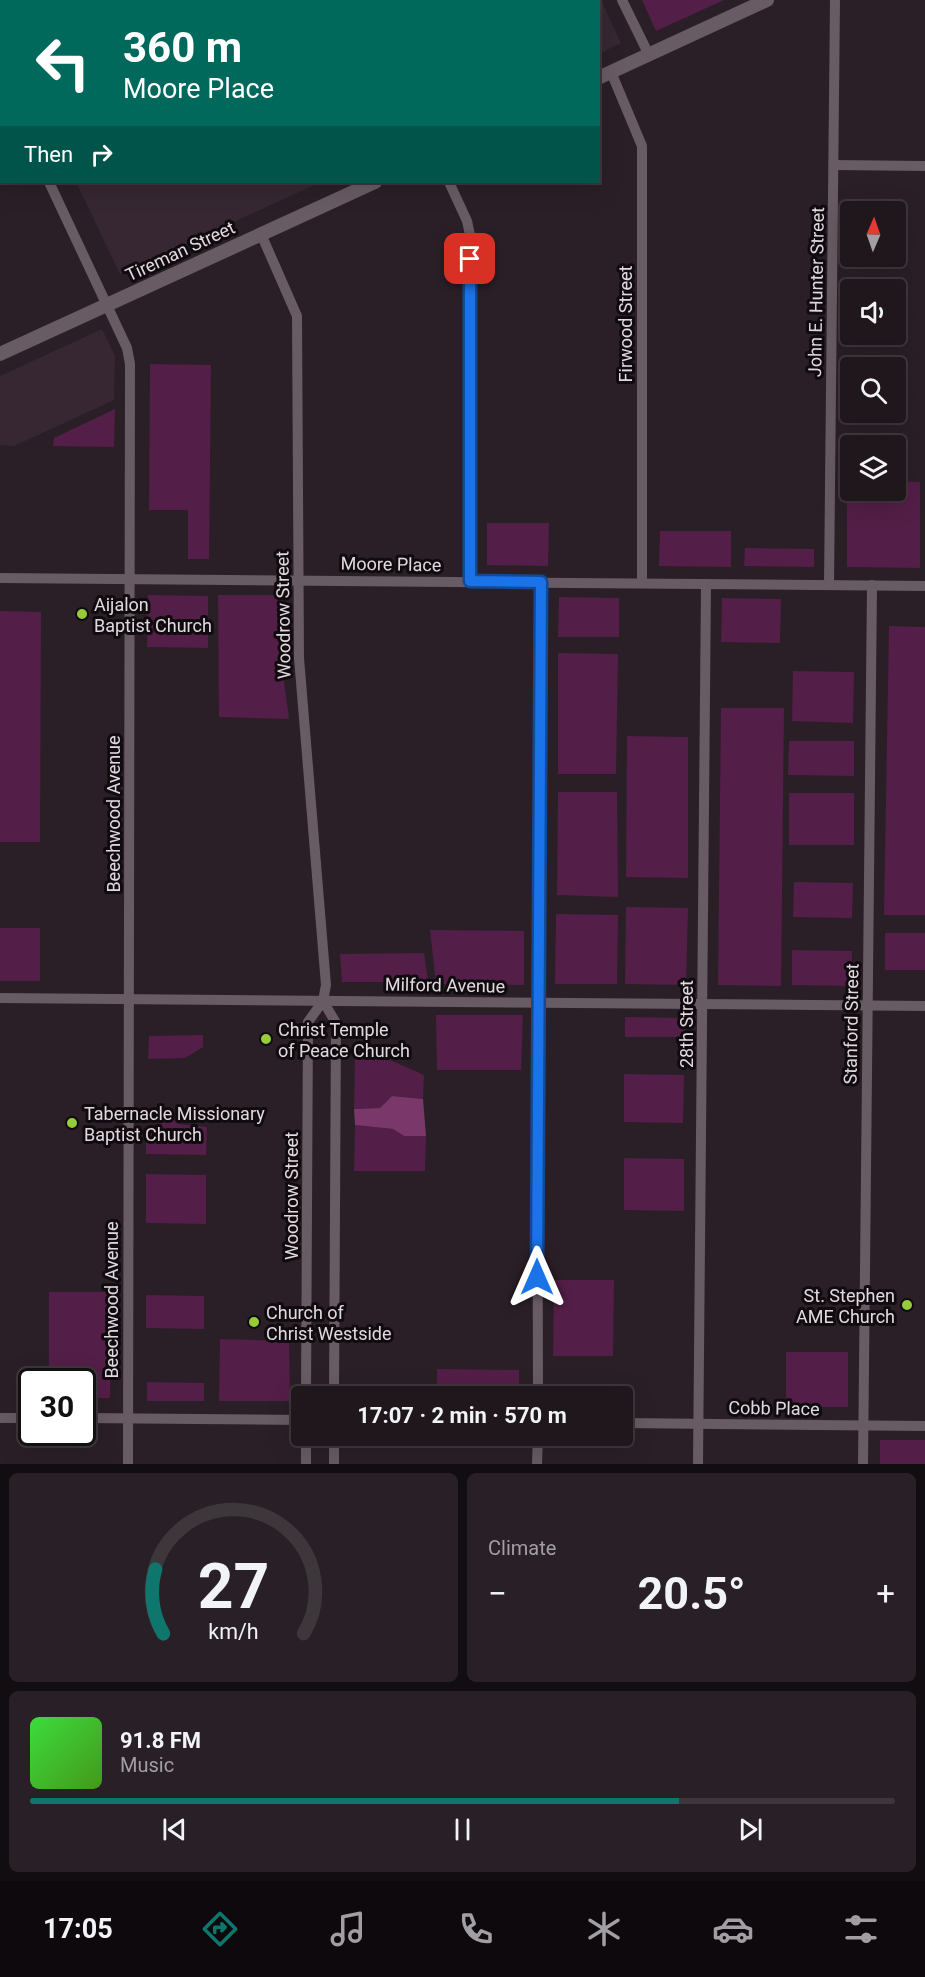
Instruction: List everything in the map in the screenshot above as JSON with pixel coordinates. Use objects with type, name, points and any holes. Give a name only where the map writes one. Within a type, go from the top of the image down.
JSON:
[{"type":"street","points":[[622,0],[649,55]]},
{"type":"street","points":[[605,75],[767,0]]},
{"type":"street","name":"John E. Hunter Street","points":[[829,585],[835,0]]},
{"type":"street","name":"Firwood Street","points":[[605,75],[642,146],[642,583]]},
{"type":"street","points":[[834,165],[925,166]]},
{"type":"street","name":"Beechwood Avenue","points":[[49,183],[127,348],[130,364],[128,1464]]},
{"type":"street","name":"Tireman Street","points":[[0,354],[373,183]]},
{"type":"street","points":[[449,183],[467,221],[470,236],[470,581]]},
{"type":"street","name":"Woodrow Street","points":[[261,234],[297,316],[299,658],[326,985],[323,1001],[308,1022],[306,1386]]},
{"type":"street","name":"Moore Place","points":[[0,578],[925,586]]},
{"type":"street","points":[[537,1386],[537,1003],[541,582]]},
{"type":"street","name":"28th Street","points":[[698,1464],[706,584]]},
{"type":"street","name":"Stanford Street","points":[[863,1464],[872,585]]},
{"type":"street","name":"Milford Avenue","points":[[0,998],[925,1006]]},
{"type":"street","name":"Woodrow Street","points":[[323,1001],[336,1023],[334,1386]]},
{"type":"street","points":[[0,1418],[18,1418]]},
{"type":"street","points":[[96,1418],[291,1420]]},
{"type":"street","name":"Cobb Place","points":[[633,1423],[925,1426]]},
{"type":"street","points":[[306,1446],[306,1464]]},
{"type":"street","points":[[334,1446],[334,1464]]},
{"type":"street","points":[[537,1464],[538,1446]]},
{"type":"shaded area","points":[[600,0],[601,0],[621,43],[600,54]]},
{"type":"shaded area","points":[[642,0],[724,0],[656,31]]},
{"type":"shaded area","points":[[76,183],[319,183],[120,274]]},
{"type":"shaded area","points":[[102,329],[115,356],[114,400],[14,446],[0,445],[0,376]]},
{"type":"shaded area","points":[[150,364],[211,365],[209,559],[188,559],[188,510],[149,510]]},
{"type":"shaded area","points":[[115,409],[114,447],[53,446],[54,438]]},
{"type":"shaded area","points":[[906,481],[920,482],[920,568],[847,567],[847,501],[906,501]]},
{"type":"shaded area","points":[[487,523],[549,523],[548,566],[487,565]]},
{"type":"shaded area","points":[[660,531],[731,531],[731,567],[659,566]]},
{"type":"shaded area","points":[[745,548],[814,549],[814,567],[744,566]]},
{"type":"shaded area","points":[[148,595],[208,596],[208,648],[147,647]]},
{"type":"shaded area","points":[[218,595],[282,595],[282,667],[289,719],[219,717]]},
{"type":"shaded area","points":[[559,597],[619,598],[619,637],[558,637]]},
{"type":"shaded area","points":[[722,598],[781,599],[780,643],[721,642]]},
{"type":"shaded area","points":[[0,611],[41,612],[40,842],[0,842]]},
{"type":"shaded area","points":[[889,626],[925,627],[925,915],[884,915]]},
{"type":"shaded area","points":[[558,653],[618,654],[616,774],[558,774]]},
{"type":"shaded area","points":[[793,671],[854,672],[853,723],[792,721]]},
{"type":"shaded area","points":[[721,708],[784,708],[781,986],[718,985]]},
{"type":"shaded area","points":[[627,736],[688,737],[688,878],[626,877]]},
{"type":"shaded area","points":[[789,741],[854,741],[854,776],[788,775]]},
{"type":"shaded area","points":[[558,792],[617,792],[618,897],[557,895]]},
{"type":"shaded area","points":[[789,793],[854,793],[854,845],[789,845]]},
{"type":"shaded area","points":[[794,882],[853,883],[852,918],[793,917]]},
{"type":"shaded area","points":[[626,907],[688,908],[686,985],[625,984]]},
{"type":"shaded area","points":[[556,914],[618,915],[617,984],[555,984]]},
{"type":"shaded area","points":[[0,928],[40,928],[40,981],[0,981]]},
{"type":"shaded area","points":[[430,930],[524,931],[524,985],[436,984]]},
{"type":"shaded area","points":[[885,933],[925,933],[925,970],[885,970]]},
{"type":"shaded area","points":[[792,950],[852,951],[851,986],[792,985]]},
{"type":"shaded area","points":[[424,953],[428,982],[342,982],[340,954]]},
{"type":"shaded area","points":[[436,1015],[523,1015],[521,1070],[437,1070]]},
{"type":"shaded area","points":[[625,1017],[685,1018],[685,1037],[625,1037]]},
{"type":"shaded area","points":[[203,1035],[203,1047],[185,1058],[148,1059],[149,1036]]},
{"type":"shaded area","points":[[381,1056],[424,1075],[423,1099],[392,1096],[380,1108],[354,1109],[355,1057]]},
{"type":"shaded area","points":[[624,1074],[684,1075],[683,1123],[624,1122]]},
{"type":"shaded area","points":[[392,1096],[423,1099],[426,1136],[404,1136],[393,1129],[355,1125],[354,1109],[380,1108]]},
{"type":"shaded area","points":[[162,1115],[171,1116],[178,1124],[207,1127],[206,1155],[146,1154],[146,1129],[158,1125]]},
{"type":"shaded area","points":[[355,1125],[393,1129],[404,1136],[426,1136],[425,1171],[354,1171]]},
{"type":"shaded area","points":[[624,1158],[684,1159],[684,1211],[624,1210]]},
{"type":"shaded area","points":[[146,1174],[206,1175],[206,1224],[146,1223]]},
{"type":"shaded area","points":[[554,1280],[614,1280],[613,1356],[553,1356]]},
{"type":"shaded area","points":[[49,1292],[111,1292],[110,1398],[96,1398],[96,1368],[49,1368]]},
{"type":"shaded area","points":[[146,1295],[204,1296],[204,1329],[146,1328]]},
{"type":"shaded area","points":[[220,1339],[289,1341],[290,1401],[219,1401]]},
{"type":"shaded area","points":[[786,1352],[848,1352],[848,1407],[786,1407]]},
{"type":"shaded area","points":[[437,1369],[519,1370],[519,1386],[437,1386]]},
{"type":"shaded area","points":[[147,1382],[204,1383],[204,1401],[147,1401]]},
{"type":"shaded area","points":[[880,1440],[925,1440],[925,1464],[880,1464]]},
{"type":"place","name":"Aijalon Baptist Church","points":[[82,614]]},
{"type":"place","name":"Christ Temple of Peace Church","points":[[266,1039]]},
{"type":"place","name":"Tabernacle Missionary Baptist Church","points":[[72,1123]]},
{"type":"place","name":"St. Stephen AME Church","points":[[907,1305]]},
{"type":"place","name":"Church of Christ Westside","points":[[254,1322]]},
{"type":"route","points":[[470,259],[470,581],[541,582],[537,1277]]}]
